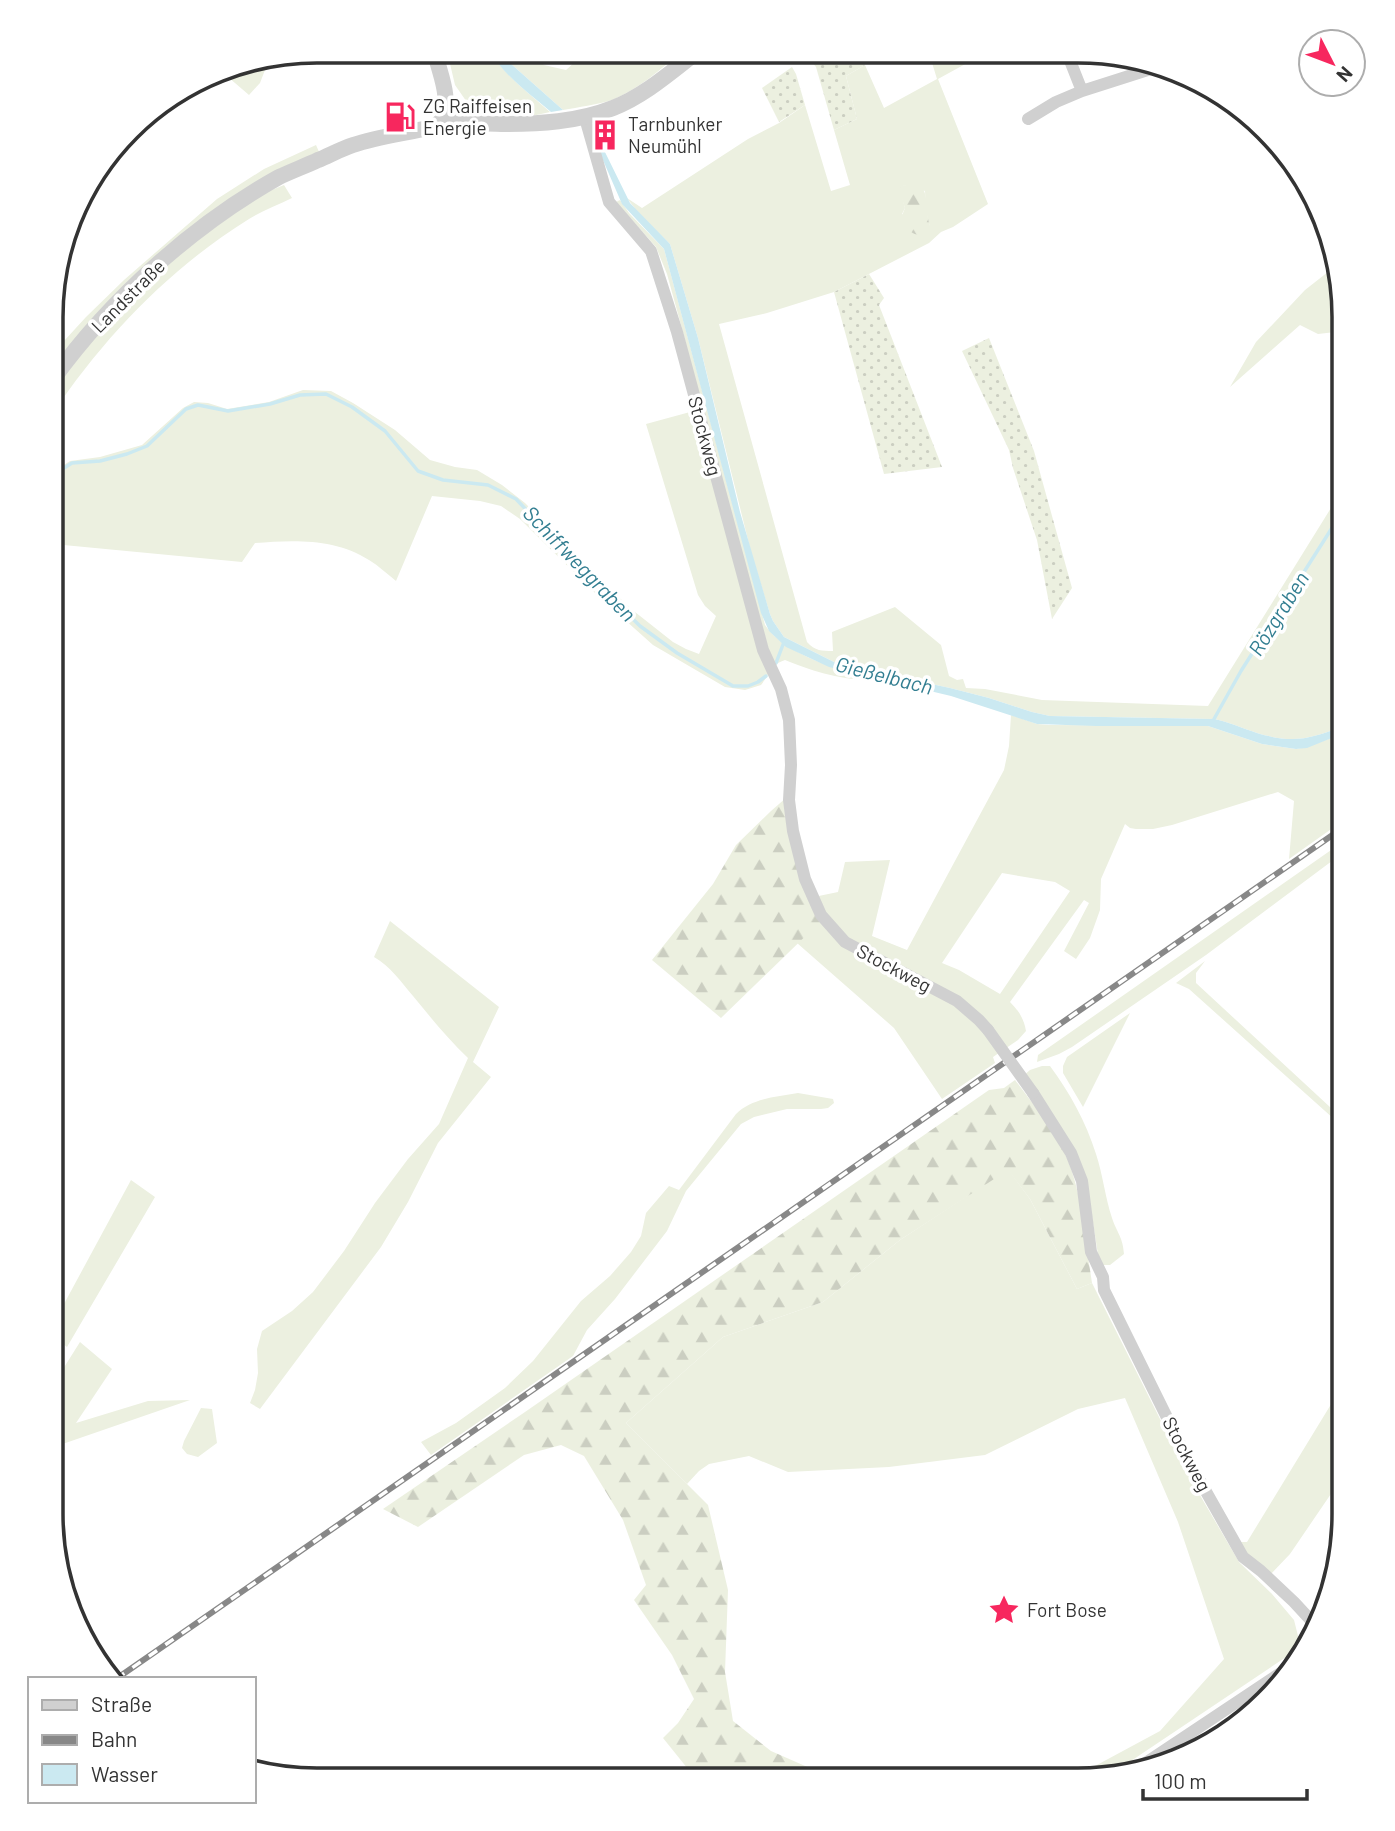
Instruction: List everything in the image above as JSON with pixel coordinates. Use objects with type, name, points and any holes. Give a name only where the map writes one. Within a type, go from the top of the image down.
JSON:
[{"type":"street","points":[[437,63],[447,109],[444,118],[470,123],[528,124],[585,118],[615,107],[638,95],[683,63]]},
{"type":"street","points":[[1071,63],[1082,91]]},
{"type":"street","points":[[1028,119],[1056,102],[1082,91],[1143,72]]},
{"type":"street","name":"Landstraße","points":[[63,365],[129,292],[165,258],[241,200],[282,176],[353,145],[436,126],[444,118]]},
{"type":"street","name":"Stockweg","points":[[585,118],[609,202],[651,251],[677,331],[763,650],[781,689],[789,720],[789,800],[793,831],[805,879],[821,915],[845,942],[957,1002],[979,1020],[1033,1093],[1071,1153],[1082,1181],[1091,1252],[1103,1277],[1104,1290],[1187,1458],[1243,1557],[1309,1619]]},
{"type":"street","points":[[1156,1756],[1272,1679]]},
{"type":"green space","points":[[450,63],[499,63],[550,112],[532,116],[471,108],[455,85]]},
{"type":"green space","points":[[510,63],[542,63],[566,70],[574,63],[668,63],[621,96],[563,110]]},
{"type":"green space","points":[[813,63],[864,63],[865,65],[846,76],[857,119],[834,130]]},
{"type":"green space","points":[[932,63],[967,63],[938,79],[988,204],[941,232],[929,243],[834,292],[767,313],[719,324],[807,642],[819,650],[833,651],[832,632],[895,607],[941,645],[949,676],[957,680],[963,679],[966,688],[1042,700],[1208,706],[1332,506],[1332,730],[1311,737],[1292,739],[1257,733],[1214,719],[1050,716],[950,688],[838,664],[784,637],[770,614],[751,552],[698,338],[670,244],[639,214],[627,198],[642,208],[805,105],[831,191],[850,185],[834,130],[857,119],[846,76],[865,65],[884,108],[937,79]],"holes":[[[903,185],[925,191],[930,227],[902,214],[905,208],[900,189]]]},
{"type":"green space","points":[[792,67],[805,105],[779,122],[762,88]]},
{"type":"green space","points":[[264,69],[260,83],[249,95],[229,78]]},
{"type":"green space","points":[[316,145],[320,154],[260,180],[82,331],[63,355],[64,341],[124,280],[217,199],[264,169]]},
{"type":"green space","points":[[284,185],[292,198],[249,219],[192,259],[140,306],[94,358],[63,399],[63,376],[94,336],[132,295],[201,237],[262,194]]},
{"type":"green space","points":[[902,185],[921,186],[924,190],[931,233],[917,235],[903,223],[901,218],[905,208],[899,190]]},
{"type":"green space","points":[[620,200],[664,249],[765,625],[774,636],[800,654],[832,667],[878,679],[831,675],[785,660],[773,667],[761,685],[745,690],[725,687],[653,645],[597,595],[520,519],[501,506],[480,501],[432,496],[396,581],[373,562],[356,553],[314,542],[255,543],[242,562],[63,545],[63,466],[70,461],[100,457],[142,445],[183,408],[194,402],[227,409],[269,402],[303,390],[331,391],[395,430],[430,460],[477,470],[502,485],[525,503],[635,612],[673,642],[699,654],[716,616],[698,595],[646,424],[701,409],[667,274],[656,247],[616,202]]},
{"type":"green space","points":[[1328,272],[1332,332],[1318,334],[1300,325],[1230,387],[1256,342],[1305,290]]},
{"type":"green space","points":[[869,274],[884,298],[879,305],[942,467],[884,474],[834,292]]},
{"type":"green space","points":[[989,338],[1034,451],[1072,588],[1052,619],[1037,540],[1009,450],[962,351]]},
{"type":"green space","points":[[1011,715],[1049,725],[1208,726],[1262,744],[1296,749],[1332,738],[1332,829],[1289,859],[1294,801],[1278,792],[1153,829],[1130,828],[1125,824],[1101,879],[1100,910],[1090,938],[1076,959],[1064,951],[1089,903],[1084,900],[1010,1002],[1021,1015],[1026,1031],[1018,1040],[993,1057],[995,1063],[942,1099],[894,1028],[797,943],[819,922],[809,898],[838,892],[845,862],[890,860],[872,936],[907,950],[1004,770]],"holes":[[[1002,873],[1055,882],[1070,891],[1000,994],[942,963]]]},
{"type":"green space","points":[[787,797],[820,922],[721,1018],[652,960],[713,884],[736,845]]},
{"type":"green space","points":[[1332,849],[1332,861],[1206,955],[1072,1047],[1037,1062],[1038,1055]]},
{"type":"green space","points":[[390,921],[499,1007],[473,1062],[491,1077],[438,1143],[381,1247],[260,1409],[250,1403],[258,1373],[257,1349],[262,1331],[292,1311],[313,1292],[344,1251],[375,1203],[439,1124],[468,1058],[395,975],[374,957]]},
{"type":"green space","points":[[1205,961],[1196,973],[1196,983],[1332,1109],[1332,1117],[1189,989],[1176,983]]},
{"type":"green space","points":[[1130,1013],[1083,1107],[1063,1073],[1067,1057]]},
{"type":"green space","points":[[1042,1066],[1050,1066],[1064,1087],[1092,1142],[1124,1254],[1110,1265],[1101,1265],[1099,1261],[1089,1197],[1023,1076]]},
{"type":"green space","points":[[1015,1080],[1049,1126],[1067,1157],[1082,1211],[1092,1283],[1077,1289],[1030,1199],[1008,1170],[900,1240],[823,1302],[723,1337],[626,1423],[708,1505],[728,1590],[725,1672],[733,1721],[771,1751],[810,1768],[687,1768],[663,1738],[678,1723],[694,1699],[672,1655],[634,1600],[646,1585],[623,1520],[584,1456],[561,1445],[524,1455],[418,1527],[383,1509],[989,1090],[1004,1088]]},
{"type":"green space","points":[[798,1093],[833,1099],[834,1103],[821,1109],[787,1109],[754,1117],[741,1124],[686,1191],[667,1231],[615,1299],[587,1330],[573,1356],[431,1455],[421,1442],[456,1423],[505,1388],[533,1361],[581,1301],[610,1276],[631,1252],[641,1236],[646,1213],[669,1186],[679,1190],[736,1114],[757,1101]]},
{"type":"green space","points":[[1008,1169],[1030,1199],[1077,1289],[1092,1283],[1187,1473],[1239,1562],[1294,1620],[1299,1639],[1289,1655],[1128,1763],[1093,1767],[1160,1731],[1224,1659],[1178,1522],[1125,1398],[1078,1409],[985,1455],[889,1467],[788,1472],[749,1456],[709,1464],[687,1484],[626,1423],[723,1337],[823,1302],[900,1240]]},
{"type":"green space","points":[[131,1180],[155,1197],[67,1347],[63,1344],[63,1306]]},
{"type":"green space","points":[[80,1342],[112,1369],[76,1423],[148,1401],[190,1400],[63,1444],[63,1369]]},
{"type":"green space","points":[[1332,1403],[1332,1492],[1290,1554],[1270,1575],[1248,1556],[1238,1542],[1247,1542]]},
{"type":"green space","points":[[201,1408],[212,1409],[217,1443],[198,1457],[187,1454],[182,1448]]},
{"type":"water","points":[[498,63],[510,63],[563,110],[551,112],[510,77]]},
{"type":"water","name":"Gießelbach","points":[[603,148],[630,203],[670,244],[698,338],[740,512],[770,614],[784,637],[838,664],[950,688],[1050,716],[1214,719],[1281,738],[1311,737],[1332,730],[1332,738],[1307,748],[1296,749],[1262,744],[1208,726],[1037,724],[951,696],[829,667],[786,647],[769,631],[761,613],[664,249],[622,204],[599,151]]},
{"type":"waterway","name":"Schiffweggraben","points":[[63,469],[72,463],[100,461],[147,446],[186,409],[198,405],[228,411],[270,404],[300,395],[326,394],[352,407],[385,431],[418,471],[443,480],[488,485],[516,499],[640,626],[677,653],[733,686],[748,686],[766,676]]},
{"type":"waterway","name":"Rözgraben","points":[[1214,719],[1241,671],[1332,528]]},
{"type":"waterway","points":[[776,663],[784,642]]},
{"type":"railway","points":[[121,1676],[1332,835]]},
{"type":"place","name":"ZG Raiffeisen Energie","points":[[400,117]]},
{"type":"place","name":"Tarnbunker Neumühl","points":[[605,135]]},
{"type":"place","name":"Fort Bose","points":[[1004,1610]]}]
